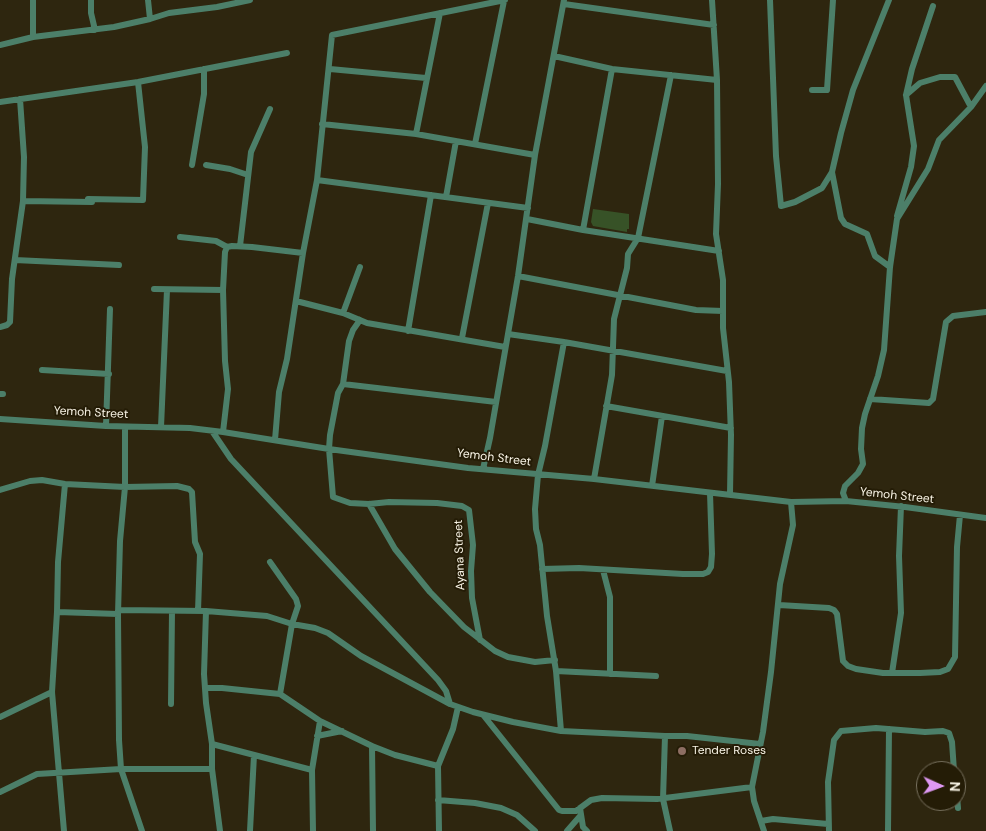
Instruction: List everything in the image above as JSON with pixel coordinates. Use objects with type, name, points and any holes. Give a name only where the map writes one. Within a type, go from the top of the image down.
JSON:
[{"type":"street","points":[[33,0],[33,37]]},
{"type":"street","points":[[91,0],[91,13],[95,30]]},
{"type":"street","points":[[148,0],[150,19]]},
{"type":"street","points":[[201,0],[201,9]]},
{"type":"street","points":[[0,44],[33,37],[95,30],[150,19],[169,13],[256,0]]},
{"type":"street","points":[[275,440],[279,392],[287,358],[303,252],[317,180],[322,124],[330,69],[332,35],[505,0],[474,144]]},
{"type":"street","points":[[712,0],[717,80],[718,184],[716,234],[723,280],[723,311],[728,371],[731,428],[730,494]]},
{"type":"street","points":[[770,0],[776,156],[781,206],[795,202],[822,188],[832,172],[853,90],[889,0]]},
{"type":"street","points":[[812,90],[827,90],[833,0]]},
{"type":"street","points":[[483,469],[518,276],[535,156],[564,2],[714,25]]},
{"type":"street","points":[[846,502],[843,493],[845,486],[858,474],[863,464],[861,449],[862,428],[884,350],[890,267],[899,205],[911,167],[914,146],[906,95],[912,69],[933,6]]},
{"type":"street","points":[[416,134],[440,13]]},
{"type":"street","points":[[0,102],[138,82],[288,53]]},
{"type":"street","points":[[554,56],[612,69],[717,80]]},
{"type":"street","points":[[192,165],[204,94],[204,69]]},
{"type":"street","points":[[330,69],[426,78]]},
{"type":"street","points":[[583,230],[612,69]]},
{"type":"street","points":[[594,479],[612,375],[614,319],[627,268],[628,254],[638,238],[671,75]]},
{"type":"street","points":[[906,95],[920,83],[940,77],[955,77],[971,107]]},
{"type":"street","points":[[88,199],[142,200],[146,147],[138,82]]},
{"type":"street","points":[[897,219],[928,169],[939,140],[971,107],[986,86]]},
{"type":"street","points":[[0,328],[7,326],[10,322],[12,279],[23,201],[24,157],[20,99]]},
{"type":"street","points":[[240,246],[251,152],[270,109]]},
{"type":"street","points":[[322,124],[416,134],[535,156]]},
{"type":"street","points":[[446,197],[456,141]]},
{"type":"street","points":[[206,166],[230,169],[248,175]]},
{"type":"street","points":[[832,172],[841,218],[845,224],[867,234],[875,256],[890,267]]},
{"type":"street","points":[[317,180],[528,208]]},
{"type":"street","points":[[408,331],[431,195]]},
{"type":"street","points":[[23,201],[97,202]]},
{"type":"street","points":[[462,338],[488,203]]},
{"type":"street","points":[[527,219],[583,230],[719,251]]},
{"type":"street","points":[[180,237],[216,241],[227,247],[240,246],[303,252]]},
{"type":"street","points":[[223,432],[228,389],[225,362],[223,290],[225,252],[227,247]]},
{"type":"street","points":[[15,260],[119,264]]},
{"type":"street","points":[[343,313],[360,267]]},
{"type":"street","points":[[518,276],[696,310],[723,311]]},
{"type":"street","points":[[154,289],[223,290]]},
{"type":"street","points":[[161,427],[167,290]]},
{"type":"street","points":[[296,302],[408,331],[462,338],[505,347]]},
{"type":"street","points":[[106,426],[110,309]]},
{"type":"street","points":[[870,399],[929,403],[933,399],[946,322],[953,316],[986,312]]},
{"type":"street","points":[[360,320],[353,330],[349,341],[343,384],[338,394],[330,435],[329,449],[333,498],[369,504],[395,549],[430,592],[464,627],[495,651],[508,657],[536,662],[555,660]]},
{"type":"street","points":[[508,334],[728,371]]},
{"type":"street","points":[[561,731],[555,660],[547,616],[536,529],[538,475],[546,446],[564,342]]},
{"type":"street","points":[[42,370],[109,374]]},
{"type":"street","points":[[343,384],[496,402]]},
{"type":"street","points":[[606,406],[731,428]]},
{"type":"street","points":[[652,486],[662,416]]},
{"type":"street","name":"Yemoh Street","points":[[0,419],[223,432],[329,449],[483,469],[594,479],[791,502],[846,502],[901,506],[986,518]]},
{"type":"street","points":[[125,427],[125,487],[120,541],[118,612],[119,740],[121,769],[142,831]]},
{"type":"street","points":[[212,431],[231,459],[438,680],[446,691],[450,704]]},
{"type":"street","points":[[0,490],[30,481],[42,480],[65,484],[125,487],[177,486],[185,487],[192,492],[195,542],[200,554],[205,688],[220,831]]},
{"type":"street","points":[[64,831],[52,692],[58,612],[58,562],[65,484]]},
{"type":"street","points":[[542,569],[579,568],[683,574],[703,574],[708,572],[711,567],[712,554],[710,493]]},
{"type":"street","name":"Ayana Street","points":[[369,504],[389,502],[437,503],[462,506],[469,510],[473,545],[471,571],[472,598],[480,640]]},
{"type":"street","points":[[764,831],[754,801],[752,788],[771,672],[780,584],[793,525],[791,502]]},
{"type":"street","points":[[892,672],[901,613],[899,556],[901,506]]},
{"type":"street","points":[[779,605],[829,608],[834,610],[837,614],[843,661],[848,666],[856,669],[892,672],[940,672],[948,669],[955,657],[957,547],[960,515]]},
{"type":"street","points":[[270,562],[296,599],[298,606],[292,624],[280,694]]},
{"type":"street","points":[[603,570],[610,597],[610,674]]},
{"type":"street","points":[[171,704],[172,611]]},
{"type":"street","points":[[58,612],[202,611],[267,616],[328,633],[361,656],[450,704],[483,715],[561,731],[688,736],[760,744]]},
{"type":"street","points":[[556,671],[656,676]]},
{"type":"street","points":[[205,688],[280,694],[320,720],[372,746],[396,755],[438,766]]},
{"type":"street","points":[[0,716],[52,692]]},
{"type":"street","points":[[439,831],[438,766],[453,729],[458,707]]},
{"type":"street","points":[[483,715],[559,810],[576,810],[591,800],[602,798],[663,799],[752,788]]},
{"type":"street","points":[[313,831],[312,770],[320,720]]},
{"type":"street","points":[[762,821],[773,820],[829,828],[828,782],[834,740],[842,731],[876,728],[925,732],[943,731],[949,733],[952,742],[953,761]]},
{"type":"street","points":[[888,831],[889,729]]},
{"type":"street","points":[[317,736],[342,731]]},
{"type":"street","points":[[665,736],[663,799],[670,828],[676,831]]},
{"type":"street","points":[[212,744],[312,770]]},
{"type":"street","points":[[372,746],[373,831]]},
{"type":"street","points":[[250,831],[254,755]]},
{"type":"street","points":[[0,792],[32,776],[58,772],[121,769],[212,769]]},
{"type":"street","points":[[438,800],[475,803],[502,808],[518,814],[535,831]]},
{"type":"street","points":[[580,808],[583,827],[587,831]]},
{"type":"street","points":[[567,831],[581,815]]},
{"type":"green space","points":[[593,209],[629,214],[629,229],[627,229],[627,232],[593,226],[591,222]]},
{"type":"place","name":"Tender Roses","points":[[682,751]]}]
